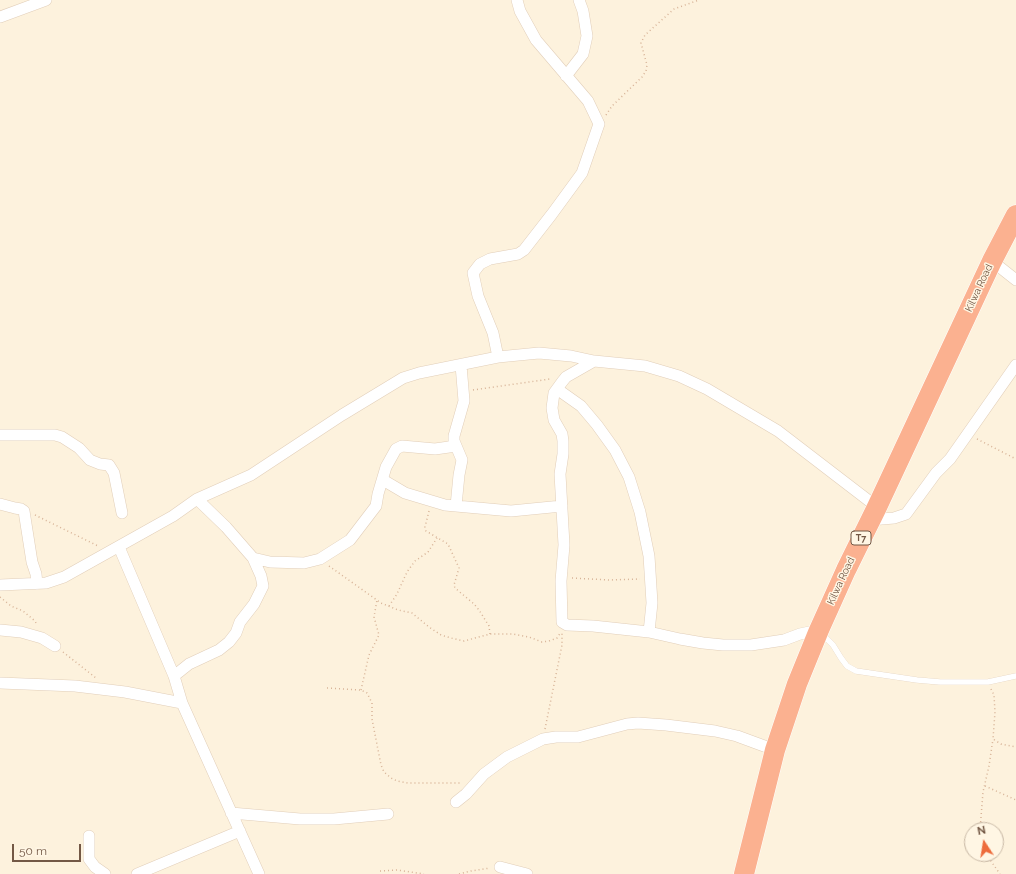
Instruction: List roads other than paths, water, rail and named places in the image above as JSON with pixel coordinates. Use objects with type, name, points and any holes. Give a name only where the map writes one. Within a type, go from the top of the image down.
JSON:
[{"type":"highway","name":"Kilwa Road","points":[[744,874],[775,750],[797,684],[819,630],[992,261],[1016,215]]},
{"type":"street","points":[[0,17],[46,0]]},
{"type":"street","points":[[498,358],[493,333],[478,296],[473,276],[474,269],[490,259],[518,254],[524,250],[582,173],[599,124],[588,101],[536,40],[520,11],[516,0]]},
{"type":"street","points":[[566,76],[584,54],[587,36],[583,11],[579,0]]},
{"type":"street","points":[[992,261],[1016,280]]},
{"type":"street","points":[[0,585],[46,583],[64,577],[115,550],[173,516],[197,499],[251,475],[342,414],[403,378],[419,373],[498,358],[545,353],[571,356],[594,361],[644,366],[679,376],[707,389],[778,431],[873,513],[894,518],[906,514],[936,473],[950,460],[1016,365]]},
{"type":"street","points":[[594,361],[566,377],[554,393],[552,408],[554,420],[562,434],[563,441],[560,474],[564,546],[562,577],[562,627],[592,626],[649,632],[703,644],[723,645],[751,645],[784,640],[800,634],[819,630]]},
{"type":"street","points":[[456,506],[462,460],[456,446],[454,436],[463,407],[462,365]]},
{"type":"street","points":[[557,389],[581,406],[597,425],[615,450],[629,477],[640,512],[649,556],[652,603],[649,632]]},
{"type":"street","points":[[0,434],[55,435],[62,437],[79,448],[90,460],[100,464],[109,465],[114,473],[122,513]]},
{"type":"street","points":[[253,558],[270,562],[304,563],[320,559],[350,540],[376,506],[386,467],[396,448],[435,449],[456,446]]},
{"type":"street","points":[[383,480],[405,493],[456,506],[511,511],[562,506]]},
{"type":"street","points":[[174,676],[189,664],[219,650],[229,642],[240,622],[254,604],[263,586],[261,576],[253,558],[226,527],[197,499]]},
{"type":"street","points":[[0,504],[14,508],[21,508],[24,511],[37,584]]},
{"type":"street","points":[[115,550],[174,676],[182,703],[259,874]]},
{"type":"street","points":[[0,630],[21,632],[42,638],[55,646]]},
{"type":"street","points":[[0,683],[75,686],[112,690],[182,703]]},
{"type":"street","points":[[456,802],[466,794],[484,774],[507,756],[543,739],[578,737],[622,725],[638,723],[690,728],[737,736],[775,750]]},
{"type":"street","points":[[231,813],[300,819],[334,819],[388,814]]},
{"type":"street","points":[[138,874],[240,831]]},
{"type":"street","points":[[89,836],[89,858],[95,867],[105,874]]},
{"type":"street","points":[[500,867],[527,874]]},
{"type":"lane","points":[[819,630],[833,644],[847,666],[856,671],[940,682],[988,682],[1016,676]]}]
